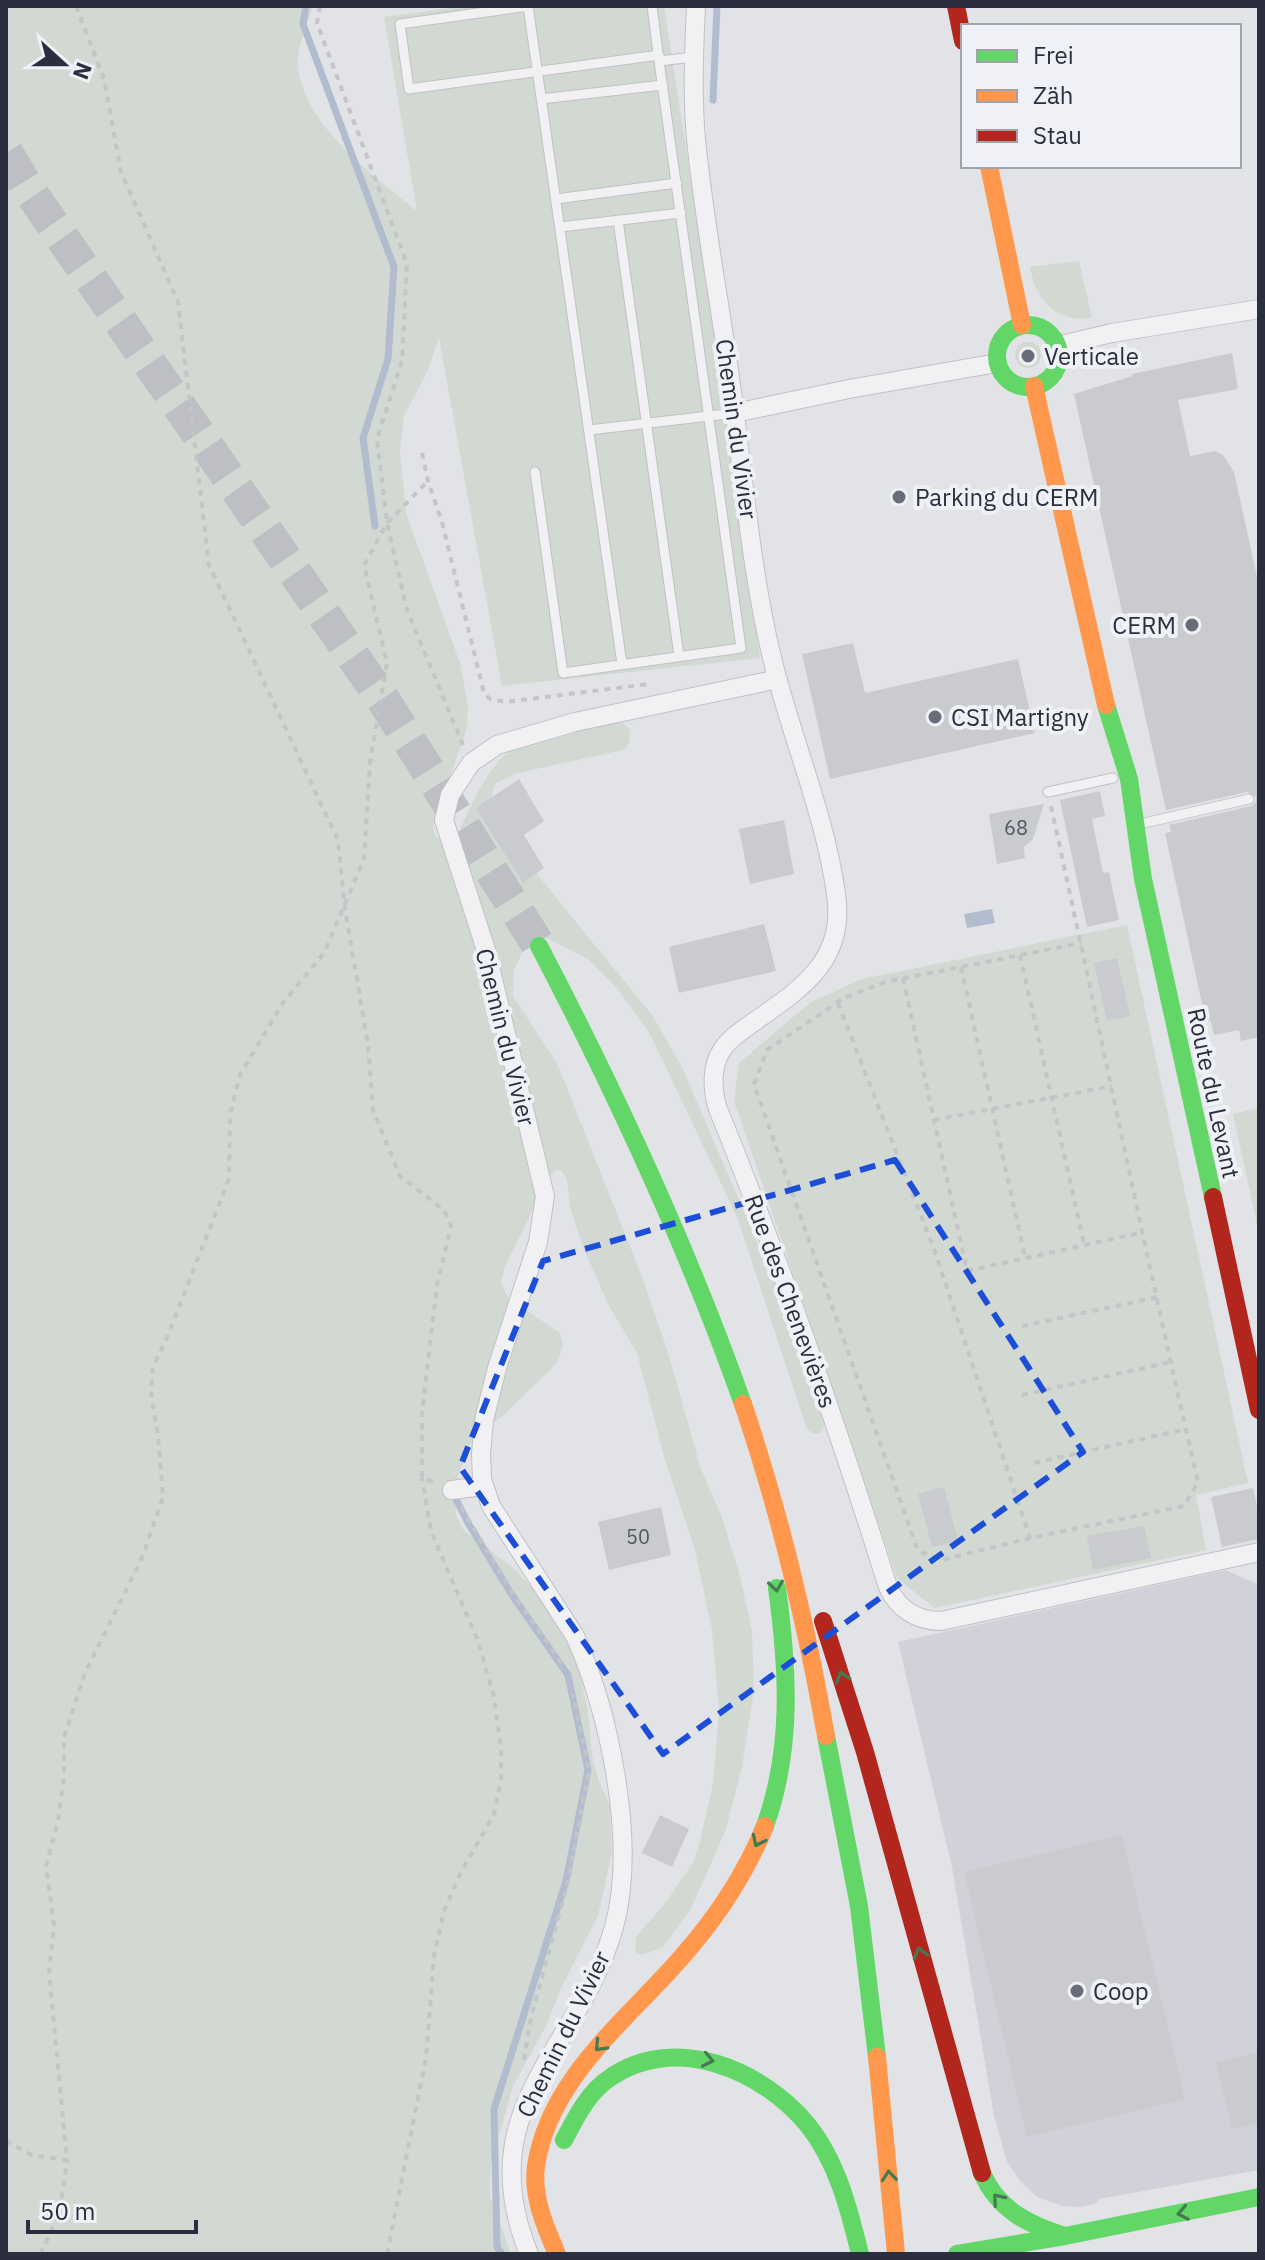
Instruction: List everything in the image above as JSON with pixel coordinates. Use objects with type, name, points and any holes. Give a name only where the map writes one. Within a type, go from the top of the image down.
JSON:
[{"type":"main road","points":[[956,6],[961,31]]},
{"type":"main road","points":[[989,168],[1022,325]]},
{"type":"main road","points":[[1022,325],[1043,328],[1057,346],[1056,369],[1045,382],[1034,386],[1011,382],[1002,374],[997,363],[997,349],[1003,337],[1022,325]]},
{"type":"main road","name":"Route du Levant","points":[[1034,386],[1101,688],[1113,778],[1131,826]]},
{"type":"main road","name":"Route du Levant","points":[[1101,688],[1124,760],[1131,826],[1259,1410]]},
{"type":"main road","points":[[539,946],[617,1096],[662,1196],[706,1304],[758,1453],[805,1569],[843,1678],[983,2176],[991,2192],[1013,2216],[1065,2236]]},
{"type":"main road","points":[[758,1453],[801,1606],[858,1903],[875,2028],[896,2254]]},
{"type":"main road","points":[[557,2254],[540,2218],[535,2182],[539,2147],[555,2106],[583,2064],[678,1961],[724,1904],[759,1839],[774,1798],[786,1718],[786,1685],[782,1629],[758,1453]]},
{"type":"main road","points":[[833,1779],[850,1985]]},
{"type":"main road","points":[[559,2162],[565,2136],[582,2105],[598,2087],[617,2073],[669,2057],[698,2058],[728,2065],[775,2092],[815,2135],[840,2182],[860,2254]]},
{"type":"main road","points":[[960,2253],[1065,2236],[1259,2197]]},
{"type":"main road","points":[[871,2222],[873,2254]]},
{"type":"street","name":"Chemin du Vivier","points":[[529,2254],[520,2231],[514,2197],[512,2171],[515,2137],[520,2117],[542,2067],[589,1990],[614,1928],[622,1886],[622,1831],[610,1753],[584,1657],[575,1636],[495,1513],[483,1486],[481,1454],[488,1397],[530,1270],[545,1196],[486,950],[444,820],[450,795],[471,763],[497,745],[555,727],[778,679],[756,567],[696,138],[696,6]]},
{"type":"street","points":[[1057,346],[1112,333],[1259,309]]},
{"type":"street","points":[[735,413],[997,363]]},
{"type":"street","name":"Rue des Chenevières","points":[[778,679],[835,884],[838,904],[836,922],[823,965],[811,979],[723,1048],[716,1065],[714,1092],[778,1259],[893,1597],[905,1610],[918,1617],[941,1621],[1259,1552]]},
{"type":"street","points":[[452,1490],[483,1486]]},
{"type":"lane","points":[[622,664],[541,99],[538,72],[529,6],[400,24],[409,89],[538,72],[659,58],[694,57]]},
{"type":"lane","points":[[535,472],[563,673],[741,648],[652,6]]},
{"type":"lane","points":[[541,99],[663,85]]},
{"type":"lane","points":[[556,199],[677,183]]},
{"type":"lane","points":[[560,227],[681,213]]},
{"type":"lane","points":[[618,220],[679,656]]},
{"type":"lane","points":[[589,430],[735,413]]},
{"type":"lane","points":[[1048,792],[1113,778]]},
{"type":"lane","points":[[1131,826],[1249,799]]},
{"type":"path","points":[[76,6],[104,79],[121,172],[178,302],[209,565],[338,840],[345,909],[368,1045],[373,1110],[400,1176],[444,1210],[451,1226],[437,1285],[422,1412],[422,1478],[431,1531],[478,1641],[494,1697],[501,1749],[501,1779],[494,1814],[460,1874],[444,1911],[434,1956],[426,2058],[387,2254]]},
{"type":"path","points":[[320,6],[317,23],[407,264],[402,361],[377,439],[387,523],[407,610],[471,763]]},
{"type":"path","points":[[422,453],[442,522]]},
{"type":"path","points":[[40,2254],[57,2219],[67,2160],[49,1971],[54,1925],[46,1866],[58,1821],[64,1776],[64,1737],[85,1673],[142,1558],[163,1497],[151,1393],[153,1367],[229,1179],[230,1114],[240,1075],[282,1004],[324,953],[364,859],[370,763],[387,663],[364,565],[387,523],[428,481]]},
{"type":"path","points":[[1048,792],[1081,943],[1112,1086],[1144,1232],[1171,1362],[1198,1482],[1184,1506],[942,1560],[918,1551],[754,1084],[767,1050],[838,1003],[885,982],[1081,943]]},
{"type":"path","points":[[1020,955],[1084,1244]]},
{"type":"path","points":[[961,967],[1025,1257]]},
{"type":"path","points":[[903,978],[967,1271],[1144,1232]]},
{"type":"path","points":[[838,1003],[934,1249],[1030,1538]]},
{"type":"path","points":[[934,1120],[1112,1086]]},
{"type":"path","points":[[1022,1326],[1158,1297]]},
{"type":"path","points":[[1022,1395],[1171,1362]]},
{"type":"path","points":[[1034,1463],[1186,1429]]},
{"type":"path","points":[[422,1478],[452,1490],[468,1523],[513,1594],[569,1674]]},
{"type":"path","points":[[522,2073],[531,2017],[568,1882],[589,1770],[572,1688]]},
{"type":"path","points":[[6,2141],[32,2155],[67,2160]]},
{"type":"highlighted area","points":[[895,1160],[1083,1452],[663,1754],[460,1467],[543,1261]]},
{"type":"shaded area","points":[[6,6],[313,6],[298,58],[303,87],[312,108],[343,148],[417,211],[384,17],[467,6],[664,6],[728,422],[760,658],[502,686],[439,338],[428,370],[404,416],[400,451],[406,513],[460,663],[468,706],[467,727],[433,827],[436,837],[444,840],[457,836],[490,773],[519,744],[609,721],[623,723],[630,730],[629,743],[623,750],[518,773],[496,783],[492,793],[493,812],[509,840],[652,1015],[682,1067],[770,1272],[809,1372],[824,1425],[820,1433],[807,1429],[737,1217],[650,1034],[617,988],[588,959],[545,937],[526,945],[514,970],[513,996],[557,1063],[641,1274],[667,1349],[701,1469],[721,1515],[739,1572],[752,1631],[754,1689],[742,1767],[726,1829],[691,1909],[662,1948],[641,1955],[635,1952],[636,1937],[666,1902],[694,1861],[713,1783],[719,1710],[712,1630],[695,1550],[665,1460],[637,1353],[608,1304],[583,1247],[570,1207],[567,1180],[562,1171],[557,1170],[550,1175],[504,1268],[501,1283],[508,1298],[560,1333],[563,1346],[556,1364],[505,1414],[472,1440],[458,1476],[456,1516],[464,1531],[513,1568],[542,1598],[565,1634],[579,1670],[588,1711],[592,1755],[610,1806],[612,1852],[598,1916],[562,1986],[546,2026],[513,2086],[491,2165],[490,2196],[511,2254],[6,2254]]},
{"type":"shaded area","points":[[1079,261],[1092,318],[1068,317],[1050,307],[1037,290],[1030,267]]},
{"type":"shaded area","points":[[1028,342],[1038,345],[1041,355],[1038,365],[1028,368],[1018,365],[1015,355],[1018,345]]},
{"type":"shaded area","points":[[1127,925],[1248,1483],[1196,1495],[1206,1550],[935,1608],[897,1578],[734,1101],[739,1063],[811,1002],[862,979]]},
{"type":"shaded area","points":[[1259,1108],[1259,1234],[1233,1114]]},
{"type":"shaded area","points":[[1226,1570],[1259,1585],[1259,2170],[1099,2199],[1095,2204],[1079,2207],[1062,2206],[1037,2197],[1020,2181],[1007,2162],[994,2116],[952,1867],[898,1642]]},
{"type":"water","points":[[992,909],[995,923],[967,928],[964,914]]},
{"type":"building","name":"CERM","points":[[1232,353],[1238,389],[1178,400],[1190,456],[1215,451],[1223,455],[1234,472],[1259,586],[1259,1037],[1241,1041],[1239,1030],[1214,1035],[1211,1021],[1206,1022],[1165,833],[1171,832],[1169,825],[1251,806],[1256,802],[1256,797],[1247,792],[1166,810],[1074,394],[1132,374]]},
{"type":"building","name":"CSI Martigny","points":[[853,643],[865,693],[1018,659],[1035,733],[830,779],[802,654]]},
{"type":"building","points":[[519,779],[544,821],[524,835],[544,868],[523,883],[476,808]]},
{"type":"building","points":[[1100,791],[1105,816],[1092,819],[1103,873],[1109,872],[1119,920],[1087,927],[1060,800]]},
{"type":"building","points":[[1044,804],[1033,839],[1024,847],[1025,858],[997,864],[989,814]]},
{"type":"building","points":[[784,820],[794,874],[750,884],[739,829]]},
{"type":"building","points":[[764,924],[776,971],[679,993],[669,947]]},
{"type":"building","points":[[1117,958],[1130,1016],[1107,1021],[1094,963]]},
{"type":"building","points":[[944,1487],[958,1541],[932,1547],[918,1494]]},
{"type":"building","points":[[1253,1488],[1259,1515],[1259,1539],[1222,1547],[1211,1497]]},
{"type":"building","points":[[661,1507],[671,1555],[609,1570],[598,1522]]},
{"type":"building","points":[[1144,1526],[1151,1558],[1093,1570],[1087,1536]]},
{"type":"building","points":[[660,1815],[689,1829],[672,1867],[642,1853]]},
{"type":"building","name":"Coop","points":[[1122,1835],[1185,2099],[1027,2137],[964,1872]]},
{"type":"building","points":[[1259,2052],[1259,2123],[1232,2129],[1216,2062]]},
{"type":"waterway","points":[[306,6],[303,24],[394,267],[388,359],[363,438],[375,526]]},
{"type":"waterway","points":[[713,100],[717,6]]},
{"type":"waterway","points":[[452,1491],[512,1595],[568,1675],[588,1770],[566,1881],[494,2109],[497,2247],[502,2254]]},
{"type":"tunnel","points":[[6,153],[384,701],[539,946]]},
{"type":"traffic: fast","points":[[1028,325],[1040,327],[1050,334],[1057,344],[1059,356],[1057,368],[1050,378],[1040,385],[1028,387],[1016,385],[1006,378],[999,368],[997,356],[999,344],[1006,334],[1016,327],[1028,325]]},
{"type":"traffic: fast","points":[[1106,705],[1129,779],[1143,879],[1213,1197]]},
{"type":"traffic: fast","points":[[539,946],[649,1172],[743,1404]]},
{"type":"traffic: fast","points":[[765,1826],[780,1767],[786,1708],[784,1648],[777,1588]]},
{"type":"traffic: fast","points":[[826,1736],[859,1906],[877,2057]]},
{"type":"traffic: fast","points":[[564,2140],[596,2090],[611,2077],[636,2064],[663,2058],[690,2058],[742,2074],[788,2105],[817,2138],[834,2170],[860,2254]]},
{"type":"traffic: fast","points":[[982,2173],[997,2197],[1016,2214],[1039,2227],[1065,2236]]},
{"type":"traffic: fast","points":[[957,2254],[1259,2197]]},
{"type":"traffic: slow","points":[[989,168],[1022,325]]},
{"type":"traffic: slow","points":[[1034,386],[1106,705]]},
{"type":"traffic: slow","points":[[743,1404],[791,1568],[826,1736]]},
{"type":"traffic: slow","points":[[557,2254],[540,2211],[535,2178],[544,2135],[556,2106],[593,2053],[705,1929],[739,1879],[765,1826]]},
{"type":"traffic: slow","points":[[877,2057],[896,2254]]},
{"type":"traffic: jam","points":[[956,6],[961,31]]},
{"type":"traffic: jam","points":[[1213,1197],[1259,1410]]},
{"type":"traffic: jam","points":[[823,1621],[865,1752],[982,2173]]},
{"type":"place","name":"Verticale","points":[[1028,356]]},
{"type":"place","name":"Parking du CERM","points":[[899,497]]},
{"type":"place","name":"CERM","points":[[1192,625]]},
{"type":"place","name":"CSI Martigny","points":[[935,717]]},
{"type":"place","name":"Coop","points":[[1077,1991]]}]
